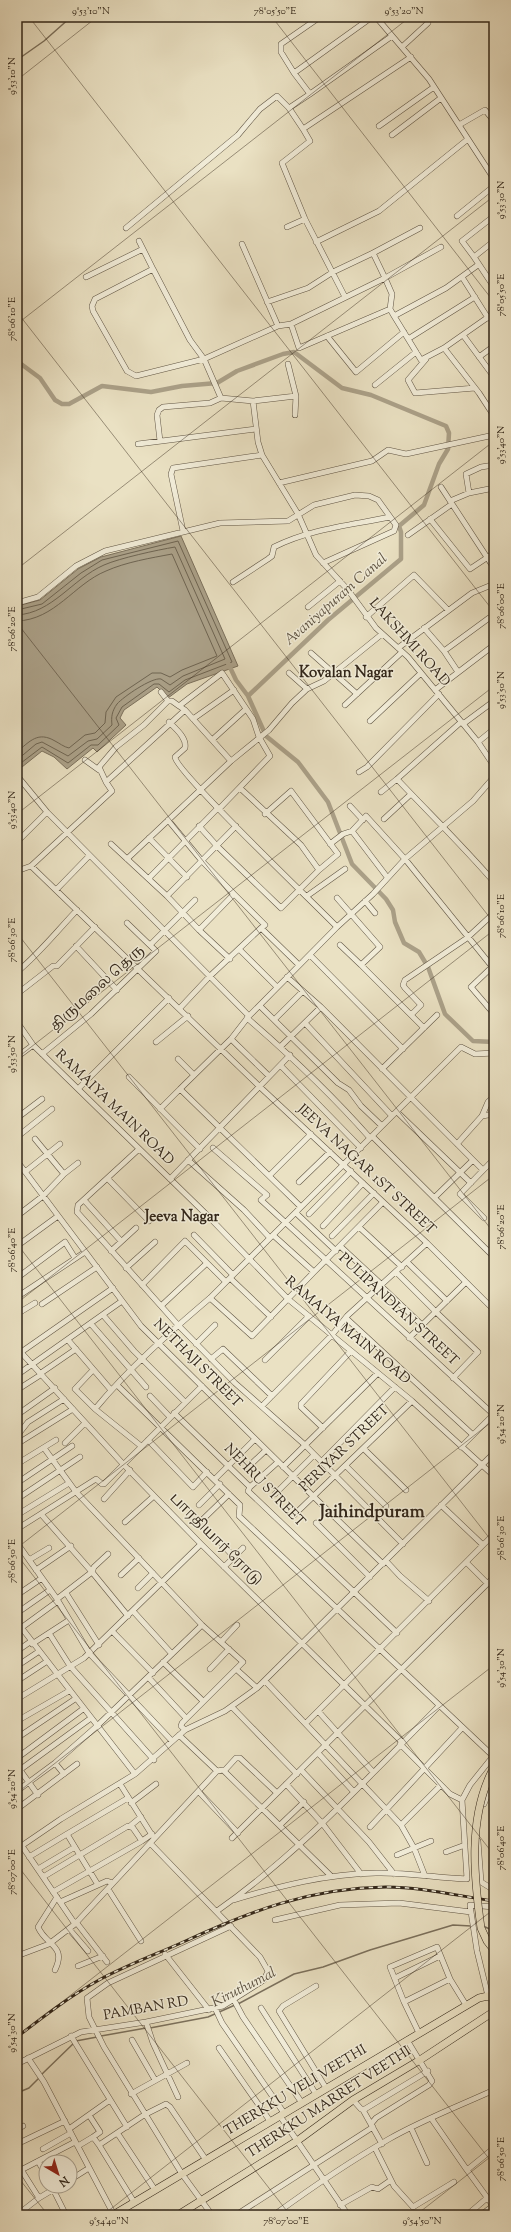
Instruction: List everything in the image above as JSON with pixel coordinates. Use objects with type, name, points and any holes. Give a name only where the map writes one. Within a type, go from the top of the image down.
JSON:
[{"type":"main road","points":[[493,1770],[481,1798],[475,1842],[481,1928],[487,1941],[494,1950]]},
{"type":"main road","name":"THERKKU VELI VEETHI","points":[[113,2215],[466,2005],[479,1998],[492,1999]]},
{"type":"main road","name":"THERKKU MARRET VEETHI","points":[[178,2215],[297,2141],[353,2100],[420,2060],[493,2012]]},
{"type":"street","points":[[310,94],[294,73],[281,52],[281,44],[320,17]]},
{"type":"street","points":[[294,73],[376,17],[411,57],[434,87],[494,179]]},
{"type":"street","points":[[402,47],[428,22]]},
{"type":"street","points":[[289,108],[392,36]]},
{"type":"street","points":[[304,129],[411,57]]},
{"type":"street","points":[[379,126],[434,87]]},
{"type":"street","points":[[126,228],[238,135],[260,109],[278,96],[289,108],[310,140],[282,162],[305,219],[333,272],[344,297]]},
{"type":"street","points":[[392,136],[441,98]]},
{"type":"street","points":[[459,125],[485,110],[494,121]]},
{"type":"street","points":[[316,242],[379,211],[468,139]]},
{"type":"street","points":[[457,216],[494,186]]},
{"type":"street","points":[[494,216],[462,241],[494,287]]},
{"type":"street","points":[[288,227],[305,219]]},
{"type":"street","points":[[268,302],[308,288],[333,272],[420,228]]},
{"type":"street","points":[[139,241],[190,340],[204,358],[221,398]]},
{"type":"street","points":[[474,257],[494,241]]},
{"type":"street","points":[[242,244],[278,326]]},
{"type":"street","points":[[153,269],[95,299],[92,306],[123,364],[131,375],[136,376],[204,358],[278,326],[291,324],[385,278],[441,247]]},
{"type":"street","points":[[86,277],[143,249]]},
{"type":"street","points":[[373,253],[392,294],[390,309],[421,360],[444,348],[494,313]]},
{"type":"street","points":[[394,316],[446,288],[478,265]]},
{"type":"street","points":[[462,277],[488,318]]},
{"type":"street","points":[[408,339],[475,297]]},
{"type":"street","points":[[291,324],[299,348],[390,309]]},
{"type":"street","points":[[327,336],[356,372],[404,332]]},
{"type":"street","points":[[463,335],[494,378]]},
{"type":"street","points":[[479,357],[494,346]]},
{"type":"street","points":[[444,348],[475,388],[494,416]]},
{"type":"street","points":[[375,385],[416,352]]},
{"type":"street","points":[[429,356],[408,380],[415,393],[475,388]]},
{"type":"street","points":[[288,364],[296,396],[295,415]]},
{"type":"street","points":[[160,441],[157,415],[159,410],[163,407],[210,403],[221,398],[253,401],[296,396]]},
{"type":"street","name":"LAKSHMI ROAD","points":[[253,401],[256,429],[262,455],[298,514],[316,556],[348,590],[366,617],[421,673],[478,742],[494,766]]},
{"type":"street","points":[[138,444],[256,429]]},
{"type":"street","points":[[279,483],[372,461],[388,450],[406,454],[494,435]]},
{"type":"street","points":[[183,532],[171,474],[173,468],[262,455]]},
{"type":"street","points":[[469,493],[466,474],[481,467],[494,465]]},
{"type":"street","points":[[441,487],[494,568]]},
{"type":"street","points":[[408,535],[451,502],[469,493],[494,488]]},
{"type":"street","points":[[17,603],[38,597],[76,566],[105,551],[220,523],[288,521],[298,514],[325,501],[355,495],[369,496],[378,500],[396,525],[394,531],[323,563]]},
{"type":"street","points":[[234,582],[268,560],[272,556],[274,547],[306,534],[390,517]]},
{"type":"street","points":[[430,519],[470,569],[494,553]]},
{"type":"street","points":[[366,617],[414,575],[448,610]]},
{"type":"street","points":[[308,608],[340,581]]},
{"type":"street","points":[[345,705],[424,628],[472,593],[494,584]]},
{"type":"street","points":[[444,651],[489,618]]},
{"type":"street","points":[[424,628],[444,651],[458,672]]},
{"type":"street","points":[[127,859],[231,761],[269,730],[292,703],[307,689],[324,681],[382,634]]},
{"type":"street","points":[[359,772],[367,767],[437,692],[458,672],[494,645]]},
{"type":"street","points":[[311,653],[356,694]]},
{"type":"street","points":[[148,878],[199,826],[240,788],[270,756],[259,737],[253,719],[222,673],[179,706]]},
{"type":"street","points":[[289,673],[307,689]]},
{"type":"street","points":[[370,721],[421,673]]},
{"type":"street","points":[[193,719],[234,690]]},
{"type":"street","points":[[161,692],[168,701],[172,701],[184,710],[231,761]]},
{"type":"street","points":[[99,770],[104,761],[116,747],[144,725],[168,701]]},
{"type":"street","points":[[381,792],[462,723],[494,701]]},
{"type":"street","points":[[212,740],[246,708]]},
{"type":"street","points":[[106,782],[169,722],[184,710]]},
{"type":"street","points":[[169,722],[178,731],[186,745],[175,760],[200,790],[337,927]]},
{"type":"street","points":[[478,742],[494,729]]},
{"type":"street","points":[[17,871],[31,866],[67,834],[112,790],[99,770],[85,760]]},
{"type":"street","points":[[160,1109],[231,1039],[248,1017],[277,987],[337,927],[373,894],[405,859],[473,801],[494,777]]},
{"type":"street","points":[[18,778],[46,812],[67,834],[208,977],[248,1017],[290,1055],[371,1137],[494,1257]]},
{"type":"street","points":[[397,779],[443,828],[463,846],[494,882]]},
{"type":"street","points":[[240,788],[265,814],[301,845],[319,870]]},
{"type":"street","points":[[199,826],[217,846],[281,908],[319,870],[338,854],[291,791],[265,814]]},
{"type":"street","points":[[384,819],[411,794]]},
{"type":"street","points":[[350,806],[363,820]]},
{"type":"street","points":[[17,842],[46,812]]},
{"type":"street","points":[[330,844],[343,834],[352,832],[366,816],[405,859],[467,938],[493,967],[471,987],[494,1014]]},
{"type":"street","points":[[168,820],[202,861],[265,925],[240,950],[208,977],[180,1008]]},
{"type":"street","points":[[167,896],[236,826]]},
{"type":"street","points":[[352,832],[387,877]]},
{"type":"street","points":[[149,838],[187,877]]},
{"type":"street","points":[[111,844],[167,896],[199,930],[230,959]]},
{"type":"street","points":[[56,890],[89,856]]},
{"type":"street","name":"JEEVA NAGAR 1ST STREET","points":[[31,866],[260,1086],[427,1243],[494,1310]]},
{"type":"street","points":[[307,896],[345,869]]},
{"type":"street","points":[[199,930],[234,894]]},
{"type":"street","points":[[337,898],[380,947],[361,965]]},
{"type":"street","points":[[150,945],[195,900]]},
{"type":"street","points":[[365,901],[375,913]]},
{"type":"street","points":[[17,972],[38,955],[56,931],[77,910]]},
{"type":"street","points":[[411,1015],[421,1005],[403,985],[405,980],[467,938],[494,913]]},
{"type":"street","name":"திருமலை தெரு","points":[[42,1054],[117,990],[156,951],[127,923]]},
{"type":"street","points":[[17,994],[53,966],[57,966],[95,927]]},
{"type":"street","points":[[261,928],[299,965]]},
{"type":"street","points":[[340,945],[424,1028]]},
{"type":"street","points":[[76,946],[117,990]]},
{"type":"street","points":[[240,950],[277,987]]},
{"type":"street","points":[[310,955],[403,1049]]},
{"type":"street","points":[[288,977],[321,1007],[483,1170]]},
{"type":"street","points":[[275,1019],[303,991]]},
{"type":"street","points":[[78,1089],[170,998]]},
{"type":"street","points":[[260,1006],[275,1019],[338,1084],[349,1090],[362,1106],[382,1126]]},
{"type":"street","points":[[280,1047],[321,1007]]},
{"type":"street","points":[[382,1069],[437,1015]]},
{"type":"street","points":[[156,1042],[188,1016]]},
{"type":"street","name":"RAMAIYA MAIN ROAD","points":[[17,1022],[33,1045],[250,1258],[288,1299],[412,1401],[494,1476]]},
{"type":"street","points":[[305,1023],[392,1116]]},
{"type":"street","points":[[231,1039],[269,1076]]},
{"type":"street","points":[[17,1057],[33,1045]]},
{"type":"street","points":[[95,1409],[111,1390],[142,1359],[178,1325],[210,1298],[461,1047],[475,1054],[494,1053]]},
{"type":"street","points":[[170,1179],[200,1149],[218,1126],[290,1055]]},
{"type":"street","points":[[178,1059],[194,1075]]},
{"type":"street","points":[[280,1066],[361,1148]]},
{"type":"street","points":[[129,1077],[200,1149]]},
{"type":"street","points":[[180,1089],[270,1175],[301,1207]]},
{"type":"street","points":[[457,1144],[482,1116],[488,1102],[494,1096]]},
{"type":"street","points":[[17,1118],[42,1099]]},
{"type":"street","points":[[17,1137],[52,1109]]},
{"type":"street","points":[[397,1112],[471,1183]]},
{"type":"street","points":[[482,1116],[494,1114]]},
{"type":"street","points":[[270,1175],[311,1134]]},
{"type":"street","points":[[35,1138],[64,1174]]},
{"type":"street","points":[[25,1172],[60,1144]]},
{"type":"street","name":"PULIPANDIAN STREET","points":[[213,1148],[268,1196],[262,1200],[326,1261],[494,1415]]},
{"type":"street","points":[[139,1149],[76,1207],[76,1212],[196,1344],[235,1383],[305,1446],[403,1544]]},
{"type":"street","points":[[299,1182],[330,1152]]},
{"type":"street","points":[[484,1218],[460,1194],[494,1159]]},
{"type":"street","points":[[188,1160],[314,1272]]},
{"type":"street","points":[[434,1197],[473,1160]]},
{"type":"street","name":"NETHAJI STREET","points":[[17,1161],[19,1169],[25,1172],[141,1326],[293,1477],[429,1601]]},
{"type":"street","points":[[17,1216],[43,1196],[64,1174],[78,1163]]},
{"type":"street","points":[[308,1214],[351,1171]]},
{"type":"street","points":[[108,1179],[149,1220]]},
{"type":"street","points":[[323,1226],[363,1183]]},
{"type":"street","points":[[332,1236],[374,1193]]},
{"type":"street","points":[[84,1200],[121,1241]]},
{"type":"street","points":[[210,1298],[252,1336],[383,1202]]},
{"type":"street","points":[[296,1213],[381,1286],[422,1326]]},
{"type":"street","points":[[17,1246],[58,1216]]},
{"type":"street","points":[[359,1227],[402,1267]]},
{"type":"street","points":[[110,1251],[136,1228]]},
{"type":"street","points":[[194,1235],[230,1278],[271,1317]]},
{"type":"street","points":[[142,1285],[185,1241],[207,1263],[230,1278]]},
{"type":"street","points":[[17,1278],[65,1242],[75,1258]]},
{"type":"street","points":[[126,1268],[154,1242]]},
{"type":"street","points":[[262,1406],[332,1335],[346,1318],[427,1243]]},
{"type":"street","points":[[17,1297],[85,1252]]},
{"type":"street","points":[[407,1262],[447,1301]]},
{"type":"street","points":[[161,1306],[207,1263]]},
{"type":"street","points":[[42,1304],[97,1267]]},
{"type":"street","points":[[396,1272],[478,1352],[453,1378]]},
{"type":"street","points":[[409,1338],[466,1282]]},
{"type":"street","points":[[18,1352],[113,1288]]},
{"type":"street","points":[[17,1375],[122,1301]]},
{"type":"street","points":[[17,1314],[35,1303]]},
{"type":"street","points":[[103,1314],[142,1359],[186,1402]]},
{"type":"street","points":[[265,1360],[309,1316]]},
{"type":"street","points":[[346,1318],[473,1435]]},
{"type":"street","points":[[91,1324],[146,1387]]},
{"type":"street","points":[[196,1344],[215,1325]]},
{"type":"street","points":[[68,1340],[111,1390]]},
{"type":"street","points":[[17,1390],[76,1349]]},
{"type":"street","points":[[211,1359],[224,1349],[272,1396]]},
{"type":"street","points":[[323,1428],[301,1407],[301,1404],[351,1351]]},
{"type":"street","name":"பாரதியார் ரோடு","points":[[18,1352],[41,1373],[123,1464],[201,1544],[366,1706],[425,1770],[456,1799],[462,1800]]},
{"type":"street","points":[[94,1370],[75,1389],[95,1409],[141,1446]]},
{"type":"street","points":[[283,1467],[378,1373]]},
{"type":"street","points":[[117,1385],[240,1505],[239,1516],[380,1650],[402,1669],[462,1728],[494,1755],[470,1785],[462,1800],[467,1879],[394,1874],[331,1876],[276,1887],[232,1900]]},
{"type":"street","points":[[17,1529],[96,1479],[104,1484],[202,1386]]},
{"type":"street","points":[[321,1462],[395,1387]]},
{"type":"street","points":[[17,1415],[55,1388]]},
{"type":"street","name":"NEHRU STREET","points":[[150,1396],[250,1487],[248,1491],[354,1593]]},
{"type":"street","points":[[17,1436],[28,1422],[64,1399]]},
{"type":"street","name":"PERIYAR STREET","points":[[294,1515],[412,1401]]},
{"type":"street","points":[[17,1444],[73,1409]]},
{"type":"street","points":[[461,1447],[494,1415]]},
{"type":"street","points":[[66,1443],[86,1423]]},
{"type":"street","points":[[215,1479],[255,1439]]},
{"type":"street","points":[[17,1464],[56,1440]]},
{"type":"street","points":[[148,1440],[193,1487],[207,1472]]},
{"type":"street","points":[[17,1483],[72,1446]]},
{"type":"street","points":[[44,1448],[76,1492],[202,1625],[243,1662],[186,1718],[181,1725],[185,1730]]},
{"type":"street","points":[[364,1449],[406,1490]]},
{"type":"street","points":[[248,1467],[266,1450]]},
{"type":"street","points":[[20,1847],[61,1819],[135,1774],[154,1760],[185,1730],[232,1707],[257,1688],[303,1644],[494,1452]]},
{"type":"street","points":[[275,1494],[314,1455]]},
{"type":"street","points":[[17,1499],[61,1472],[80,1457]]},
{"type":"street","points":[[250,1487],[278,1462]]},
{"type":"street","points":[[346,1466],[386,1506]]},
{"type":"street","points":[[104,1499],[130,1470]]},
{"type":"street","points":[[17,1515],[69,1483]]},
{"type":"street","points":[[199,1505],[220,1484]]},
{"type":"street","points":[[199,1523],[229,1494]]},
{"type":"street","points":[[126,1522],[154,1496]]},
{"type":"street","points":[[441,1505],[483,1545]]},
{"type":"street","points":[[41,1514],[71,1546],[128,1616]]},
{"type":"street","points":[[316,1523],[370,1577]]},
{"type":"street","points":[[306,1723],[494,1534]]},
{"type":"street","points":[[220,1542],[234,1557]]},
{"type":"street","points":[[17,1543],[57,1600],[89,1653],[172,1741]]},
{"type":"street","points":[[17,1699],[89,1653],[113,1632],[201,1544]]},
{"type":"street","points":[[36,1570],[71,1546]]},
{"type":"street","points":[[29,1560],[49,1548]]},
{"type":"street","points":[[224,1567],[243,1548]]},
{"type":"street","points":[[21,1628],[92,1572],[94,1567],[108,1554]]},
{"type":"street","points":[[122,1575],[139,1558]]},
{"type":"street","points":[[466,1563],[487,1583]]},
{"type":"street","points":[[138,1588],[153,1573]]},
{"type":"street","points":[[232,1838],[494,1577]]},
{"type":"street","points":[[17,1595],[42,1578]]},
{"type":"street","points":[[17,1613],[50,1590]]},
{"type":"street","points":[[66,1592],[98,1645]]},
{"type":"street","points":[[354,1593],[397,1633]]},
{"type":"street","points":[[134,1611],[172,1654]]},
{"type":"street","points":[[17,1651],[69,1620]]},
{"type":"street","points":[[17,1623],[38,1652],[135,1774]]},
{"type":"street","points":[[17,1791],[55,1763],[112,1713],[202,1625]]},
{"type":"street","points":[[221,1642],[237,1625]]},
{"type":"street","points":[[113,1632],[186,1718]]},
{"type":"street","points":[[49,1633],[70,1666],[154,1760]]},
{"type":"street","points":[[210,1669],[229,1649]]},
{"type":"street","points":[[17,1666],[38,1652]]},
{"type":"street","points":[[17,1681],[46,1662]]},
{"type":"street","points":[[164,1662],[203,1701]]},
{"type":"street","points":[[236,1669],[257,1688]]},
{"type":"street","points":[[265,1681],[327,1745],[401,1826],[414,1848],[425,1876]]},
{"type":"street","points":[[17,1721],[69,1690]]},
{"type":"street","points":[[17,1738],[75,1699]]},
{"type":"street","points":[[217,1911],[300,1845],[439,1706]]},
{"type":"street","points":[[232,1707],[337,1808],[369,1842],[394,1874]]},
{"type":"street","points":[[17,1758],[83,1709]]},
{"type":"street","points":[[318,1711],[373,1772]]},
{"type":"street","points":[[38,1795],[19,1771],[91,1718]]},
{"type":"street","points":[[370,1827],[425,1770],[462,1728]]},
{"type":"street","points":[[179,1735],[217,1771]]},
{"type":"street","points":[[318,1753],[353,1791]]},
{"type":"street","points":[[17,1956],[51,1943],[75,1923],[155,1840],[217,1771],[225,1770],[236,1758],[240,1758],[277,1793]]},
{"type":"street","points":[[55,1763],[64,1774]]},
{"type":"street","points":[[17,1809],[38,1795],[77,1764]]},
{"type":"street","points":[[225,1770],[331,1876]]},
{"type":"street","points":[[494,1779],[483,1806],[478,1841],[481,1882],[494,1890]]},
{"type":"street","points":[[120,1784],[155,1840]]},
{"type":"street","points":[[132,1803],[156,1784]]},
{"type":"street","points":[[286,1784],[322,1823],[361,1874]]},
{"type":"street","points":[[401,1826],[441,1785]]},
{"type":"street","points":[[199,1792],[238,1833]]},
{"type":"street","points":[[29,1857],[128,1798]]},
{"type":"street","points":[[280,1825],[304,1802]]},
{"type":"street","points":[[43,1877],[130,1826],[141,1817]]},
{"type":"street","points":[[130,1826],[142,1841]]},
{"type":"street","points":[[67,1834],[98,1885]]},
{"type":"street","points":[[55,1970],[60,1958],[51,1943],[38,1927],[55,1894],[152,1834]]},
{"type":"street","points":[[17,1841],[75,1923],[107,1962]]},
{"type":"street","points":[[397,1855],[431,1841]]},
{"type":"street","name":"PAMBAN RD","points":[[17,2064],[72,2038],[97,2031],[147,2026],[209,2010],[216,2010],[235,2003],[264,1980],[268,1971],[260,1957],[151,1844]]},
{"type":"street","points":[[446,1852],[465,1845]]},
{"type":"street","points":[[38,1869],[75,1847]]},
{"type":"street","points":[[60,1902],[107,1881],[113,1883]]},
{"type":"street","points":[[108,1889],[141,1941]]},
{"type":"street","points":[[275,1920],[340,1905],[399,1903],[472,1912]]},
{"type":"street","points":[[492,1999],[473,1926],[470,1905],[494,1907]]},
{"type":"street","points":[[212,2215],[182,2174],[131,2094],[89,2017],[87,1998],[108,1983],[165,1954],[231,1926]]},
{"type":"street","points":[[69,1928],[88,1950]]},
{"type":"street","points":[[419,2033],[404,2002],[390,1967],[437,1947],[450,1979],[466,2005]]},
{"type":"street","points":[[165,1954],[209,2010]]},
{"type":"street","points":[[78,1966],[103,1956]]},
{"type":"street","points":[[395,1978],[440,1956]]},
{"type":"street","points":[[404,2002],[450,1979]]},
{"type":"street","points":[[316,1986],[283,2006],[279,2011],[326,2088]]},
{"type":"street","points":[[235,2003],[302,2103]]},
{"type":"street","points":[[261,2008],[316,2094]]},
{"type":"street","points":[[216,2010],[313,2166],[348,2215]]},
{"type":"street","points":[[147,2026],[178,2097]]},
{"type":"street","points":[[72,2038],[127,2127]]},
{"type":"street","points":[[132,2040],[155,2080]]},
{"type":"street","points":[[236,2215],[313,2166],[372,2125],[376,2118],[429,2085],[432,2081],[428,2071],[407,2040]]},
{"type":"street","points":[[219,2048],[270,2121]]},
{"type":"street","points":[[28,2058],[42,2079],[65,2121],[113,2215]]},
{"type":"street","points":[[131,2094],[168,2072],[187,2064]]},
{"type":"street","points":[[363,2110],[428,2071]]},
{"type":"street","points":[[274,2215],[382,2144],[431,2118],[494,2090]]},
{"type":"street","points":[[43,2149],[70,2131],[110,2100]]},
{"type":"street","points":[[353,2100],[363,2110],[382,2144]]},
{"type":"street","points":[[99,2145],[118,2134],[144,2115],[163,2104],[168,2104],[206,2160]]},
{"type":"street","points":[[53,2154],[93,2137],[100,2132],[90,2115]]},
{"type":"street","points":[[431,2118],[493,2207],[481,2215]]},
{"type":"street","points":[[17,2144],[65,2121]]},
{"type":"street","points":[[17,2129],[23,2126]]},
{"type":"street","points":[[411,2128],[427,2163]]},
{"type":"street","points":[[118,2134],[155,2190]]},
{"type":"street","points":[[93,2137],[134,2202]]},
{"type":"street","points":[[375,2148],[391,2180],[413,2207],[454,2182]]},
{"type":"street","points":[[467,2170],[494,2148]]},
{"type":"street","points":[[21,2170],[38,2161]]},
{"type":"street","points":[[17,2164],[39,2198]]},
{"type":"street","points":[[78,2175],[89,2168]]},
{"type":"street","points":[[340,2205],[372,2187],[378,2189],[391,2180]]},
{"type":"street","points":[[17,2215],[45,2194]]},
{"type":"street","points":[[56,2194],[66,2215]]},
{"type":"street","points":[[467,2215],[487,2198]]},
{"type":"water","points":[[181,536],[238,666],[187,684],[168,698],[157,687],[124,710],[120,718],[126,725],[97,752],[93,748],[67,769],[54,757],[42,751],[17,771],[17,606],[40,600],[78,569],[101,557]]},
{"type":"waterway","points":[[17,60],[44,41],[71,17]]},
{"type":"waterway","name":"Avaniyapuram Canal","points":[[17,361],[40,378],[55,400],[62,404],[69,404],[102,386],[151,392],[182,386],[217,383],[237,371],[283,354],[294,352],[342,388],[371,395],[446,426],[449,433],[448,449],[439,464],[424,505],[399,526],[401,532],[401,559],[328,620],[248,696],[266,736],[298,762],[328,802],[352,864],[386,899],[393,910],[395,922],[404,943],[419,952],[428,967],[445,1014],[473,1041],[494,1042]]},
{"type":"waterway","name":"Avaniyapuram Canal","points":[[228,663],[236,680],[248,696]]},
{"type":"waterway","name":"Kiruthumal","points":[[238,2004],[294,1974],[323,1967],[370,1950],[453,1925],[471,1926]]},
{"type":"waterway","name":"Kiruthumal","points":[[483,1926],[494,1931]]},
{"type":"waterway","name":"Kiruthumal","points":[[150,2028],[208,2017],[235,2005]]},
{"type":"waterway","name":"Kiruthumal","points":[[101,2036],[146,2028]]},
{"type":"waterway","name":"Kiruthumal","points":[[41,2075],[76,2041],[97,2037]]},
{"type":"waterway","name":"Kiruthumal","points":[[17,2093],[29,2088],[39,2078]]},
{"type":"railway","points":[[17,2037],[67,2000],[88,1986],[109,1975],[232,1921],[281,1903],[331,1892],[358,1888],[386,1887],[426,1890],[494,1901]]},
{"type":"district","name":"Kovalan Nagar","points":[[346,673]]},
{"type":"district","name":"Jeeva Nagar","points":[[182,1217]]},
{"type":"district","name":"Jaihindpuram","points":[[372,1513]]}]
